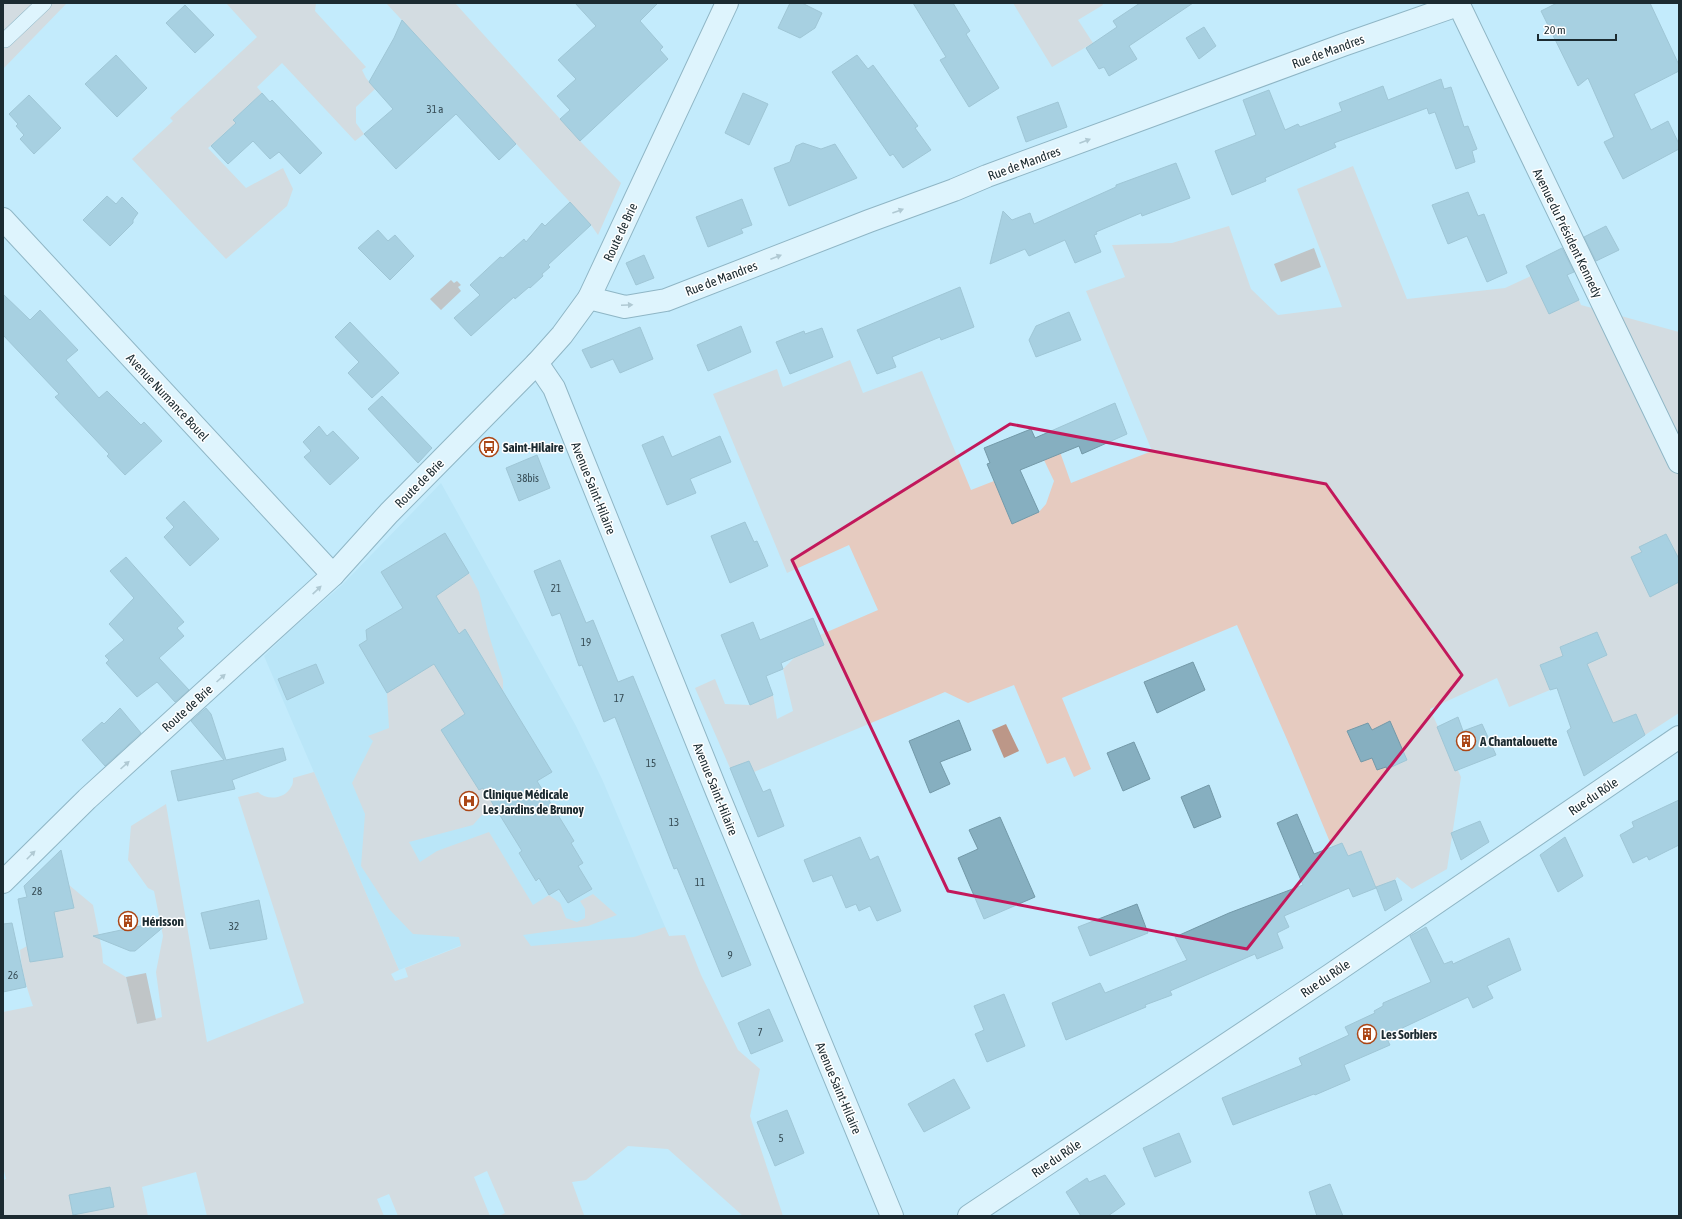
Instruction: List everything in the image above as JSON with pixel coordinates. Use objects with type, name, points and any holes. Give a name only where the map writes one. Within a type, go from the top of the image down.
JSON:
[{"type":"street","name":"Route de Brie","points":[[3,882],[87,800],[333,575],[389,513],[537,363],[562,335],[589,298],[727,3]]},
{"type":"street","name":"Rue de Mandres","points":[[589,298],[625,307],[666,300],[869,221],[954,190],[986,176],[1024,164],[1343,45],[1449,8],[1458,3]]},
{"type":"street","name":"Avenue du Président Kennedy","points":[[1458,3],[1679,462]]},
{"type":"street","name":"Avenue Numance Bouel","points":[[3,219],[333,575]]},
{"type":"street","name":"Avenue Saint-Hilaire","points":[[537,363],[554,388],[717,792],[892,1216]]},
{"type":"street","name":"Rue du Rôle","points":[[969,1216],[1332,974],[1679,737]]},
{"type":"lane","points":[[8,43],[44,3]]},
{"type":"highlighted area","points":[[1010,424],[1326,484],[1462,675],[1247,949],[948,891],[792,560]]},
{"type":"shaded area","points":[[3,3],[67,3],[3,69]]},
{"type":"shaded area","points":[[226,3],[316,3],[315,11],[366,67],[362,70],[366,78],[375,89],[356,107],[356,123],[364,134],[355,141],[282,63],[257,87],[262,93],[233,120],[236,123],[208,148],[246,188],[283,168],[293,189],[287,206],[226,259],[132,159],[173,121],[170,118],[257,37]]},
{"type":"shaded area","points":[[386,3],[455,3],[582,143],[621,183],[598,235],[591,225]]},
{"type":"shaded area","points":[[1013,3],[1102,3],[1103,5],[1078,20],[1093,43],[1052,67]]},
{"type":"shaded area","points":[[1353,166],[1407,299],[1505,288],[1531,276],[1579,300],[1581,305],[1679,332],[1679,713],[1645,735],[1636,714],[1613,723],[1589,668],[1579,672],[1577,668],[1606,656],[1562,651],[1563,656],[1540,665],[1550,690],[1509,707],[1497,678],[1430,709],[1461,777],[1447,869],[1412,889],[1397,877],[1395,880],[1376,888],[1361,851],[1348,856],[1342,843],[1332,847],[1237,625],[1062,698],[1091,769],[1074,777],[1065,757],[1047,764],[1014,685],[968,703],[945,692],[754,772],[749,761],[730,768],[695,688],[715,679],[725,704],[750,705],[773,695],[777,719],[793,711],[783,669],[794,658],[824,645],[820,635],[878,610],[849,545],[787,573],[713,394],[777,369],[783,387],[850,360],[863,393],[922,371],[971,490],[994,481],[1012,524],[1039,512],[1046,504],[1054,481],[1044,460],[1060,452],[1071,483],[1152,451],[1086,291],[1125,277],[1112,245],[1172,243],[1229,226],[1251,289],[1278,315],[1342,307],[1297,189]]},
{"type":"shaded area","points":[[1314,248],[1321,267],[1281,282],[1274,264]]},
{"type":"shaded area","points":[[451,280],[454,283],[457,281],[461,285],[458,287],[461,291],[441,310],[430,299]]},
{"type":"shaded area","name":"Clinique Médicale Les Jardins de Brunoy","points":[[441,483],[576,726],[602,779],[669,936],[736,1081],[472,941],[399,970],[264,656],[294,627],[342,585]]},
{"type":"shaded area","points":[[469,573],[479,592],[488,632],[503,680],[503,691],[466,630],[459,634],[436,596]]},
{"type":"shaded area","points":[[434,664],[465,714],[441,730],[502,775],[514,794],[481,816],[473,825],[409,842],[420,862],[437,851],[489,832],[533,905],[549,895],[560,903],[566,918],[577,922],[585,918],[585,909],[580,901],[593,894],[617,915],[588,926],[523,935],[531,946],[634,937],[665,927],[669,936],[685,935],[701,975],[738,1050],[760,1069],[750,1116],[783,1216],[743,1216],[668,1149],[628,1146],[586,1180],[572,1182],[584,1215],[582,1216],[499,1216],[505,1213],[487,1171],[474,1177],[490,1216],[398,1216],[389,1194],[377,1199],[384,1216],[207,1216],[196,1172],[142,1187],[148,1216],[3,1216],[3,1180],[6,1179],[3,1167],[3,1012],[33,1006],[23,972],[20,950],[37,943],[41,960],[62,957],[54,912],[65,885],[69,885],[93,905],[102,950],[103,963],[126,977],[137,1024],[162,1017],[156,972],[163,936],[154,891],[148,888],[128,860],[131,826],[166,804],[207,1042],[304,1003],[238,797],[258,792],[271,798],[280,796],[285,794],[292,786],[293,778],[314,772],[399,970],[391,974],[395,981],[408,977],[405,968],[461,946],[459,937],[413,934],[389,909],[361,866],[365,814],[352,783],[373,741],[368,736],[389,728],[387,693]]},
{"type":"shaded area","points":[[1006,724],[1019,751],[1004,758],[992,730]]},
{"type":"shaded area","points":[[146,973],[156,1020],[137,1024],[126,977]]},
{"type":"building","points":[[575,3],[658,3],[640,21],[663,47],[660,50],[668,59],[580,141],[560,119],[570,110],[557,96],[576,79],[558,60],[596,26]]},
{"type":"building","points":[[790,3],[802,3],[822,13],[815,28],[800,38],[778,28]]},
{"type":"building","points":[[913,3],[953,3],[970,31],[966,34],[999,88],[969,107],[940,60],[946,57]]},
{"type":"building","points":[[1140,3],[1193,3],[1129,46],[1137,59],[1109,76],[1104,67],[1099,69],[1086,48],[1117,27],[1113,21]]},
{"type":"building","points":[[1557,3],[1650,3],[1679,65],[1679,71],[1634,94],[1651,130],[1668,121],[1679,144],[1679,149],[1623,179],[1604,142],[1614,137],[1588,78],[1578,86],[1541,11]]},
{"type":"building","points":[[185,5],[214,35],[195,53],[166,23]]},
{"type":"building","points":[[402,20],[516,144],[499,160],[456,114],[396,169],[364,134],[393,109],[369,82],[394,38]]},
{"type":"building","points":[[1204,27],[1216,46],[1199,59],[1186,38]]},
{"type":"building","points":[[116,55],[147,88],[117,117],[85,84]]},
{"type":"building","points":[[857,55],[868,69],[873,65],[918,126],[915,128],[931,150],[903,168],[893,154],[890,156],[832,72]]},
{"type":"building","points":[[1441,79],[1444,89],[1451,87],[1464,127],[1468,126],[1477,149],[1472,151],[1475,162],[1456,169],[1435,112],[1429,114],[1427,108],[1334,143],[1336,147],[1265,178],[1266,181],[1232,195],[1215,151],[1256,135],[1243,100],[1269,90],[1285,130],[1298,124],[1300,127],[1342,111],[1339,103],[1383,86],[1388,100]]},
{"type":"building","points":[[262,93],[270,102],[272,100],[322,153],[300,174],[279,152],[270,159],[253,141],[228,164],[211,146],[236,123],[233,120]]},
{"type":"building","points":[[743,93],[768,104],[749,145],[725,133]]},
{"type":"building","points":[[29,95],[61,128],[34,154],[20,139],[24,135],[16,126],[18,124],[9,114]]},
{"type":"building","points":[[1058,102],[1067,127],[1026,142],[1017,117]]},
{"type":"building","points":[[803,143],[821,149],[835,144],[857,178],[789,206],[774,168],[790,162],[796,146]]},
{"type":"building","points":[[1176,163],[1190,198],[1142,216],[1141,213],[1096,232],[1097,234],[1094,235],[1101,252],[1075,263],[1065,240],[1029,256],[1025,249],[990,264],[1003,211],[1012,220],[1030,213],[1034,224],[1116,187],[1116,185]]},
{"type":"building","points":[[1468,192],[1478,216],[1484,214],[1507,273],[1487,282],[1467,236],[1448,244],[1432,205]]},
{"type":"building","points":[[107,196],[116,204],[122,197],[138,213],[133,220],[133,223],[110,246],[83,220]]},
{"type":"building","points":[[742,199],[752,225],[741,229],[743,233],[708,247],[696,217]]},
{"type":"building","points":[[570,202],[591,225],[548,265],[550,267],[542,274],[543,276],[515,299],[514,297],[471,336],[454,318],[480,295],[470,285],[500,257],[503,258],[524,239],[526,242],[542,223],[545,226]]},
{"type":"building","points":[[1606,226],[1619,250],[1596,261],[1584,237]]},
{"type":"building","points":[[378,230],[388,241],[395,235],[414,256],[390,280],[358,248]]},
{"type":"building","points":[[1562,248],[1574,272],[1567,275],[1579,300],[1549,314],[1526,266]]},
{"type":"building","points":[[644,255],[654,278],[636,285],[626,263]]},
{"type":"building","points":[[960,287],[974,327],[941,340],[940,337],[892,357],[896,367],[877,374],[857,330]]},
{"type":"building","points":[[3,294],[30,320],[40,310],[78,350],[66,360],[99,398],[107,391],[141,425],[144,422],[162,441],[125,475],[107,456],[109,454],[55,397],[59,394],[3,335]]},
{"type":"building","points":[[1069,312],[1081,340],[1036,357],[1029,340],[1036,326]]},
{"type":"building","points":[[350,322],[399,373],[372,398],[348,373],[359,362],[335,337]]},
{"type":"building","points":[[741,326],[751,352],[708,371],[697,345]]},
{"type":"building","points":[[640,327],[653,359],[620,373],[613,359],[591,368],[582,350]]},
{"type":"building","points":[[822,328],[833,357],[790,374],[776,342],[804,331],[805,334]]},
{"type":"building","points":[[382,396],[432,448],[418,463],[368,409]]},
{"type":"building","points":[[1115,403],[1127,434],[1082,454],[1079,446],[1020,470],[1039,512],[1012,524],[987,464],[990,463],[984,448],[1031,429],[1035,438]]},
{"type":"building","points":[[319,426],[327,436],[333,431],[359,458],[330,485],[304,457],[311,451],[303,442]]},
{"type":"building","points":[[663,436],[672,457],[720,436],[731,462],[690,479],[696,493],[667,505],[642,445]]},
{"type":"building","points":[[537,455],[550,488],[519,501],[506,468]]},
{"type":"building","points":[[184,501],[219,539],[190,566],[164,537],[174,527],[166,518]]},
{"type":"building","points":[[745,522],[754,542],[757,541],[768,566],[730,583],[711,536]]},
{"type":"building","points":[[445,533],[469,573],[436,596],[459,634],[465,629],[552,772],[537,781],[574,841],[571,843],[583,863],[578,866],[592,889],[568,903],[559,889],[549,895],[539,878],[536,881],[519,853],[522,851],[483,788],[479,790],[441,730],[465,714],[434,664],[387,693],[359,645],[367,640],[366,630],[403,608],[381,572]]},
{"type":"building","points":[[1666,534],[1679,559],[1679,582],[1650,597],[1631,557],[1642,552],[1639,547]]},
{"type":"building","points":[[126,557],[184,622],[177,628],[184,636],[159,658],[189,690],[175,702],[157,682],[137,697],[106,663],[109,660],[105,656],[124,640],[109,624],[134,598],[110,571]]},
{"type":"building","points":[[560,560],[586,623],[593,620],[618,682],[633,676],[751,965],[722,977],[677,868],[674,869],[615,717],[604,722],[582,665],[579,666],[560,613],[552,616],[534,571]]},
{"type":"building","points":[[813,618],[824,645],[781,663],[783,669],[766,676],[773,695],[750,705],[721,635],[753,622],[760,640]]},
{"type":"building","points":[[1597,632],[1607,655],[1587,664],[1613,723],[1636,714],[1645,735],[1584,776],[1567,731],[1571,728],[1557,688],[1550,690],[1540,665],[1563,656],[1560,647]]},
{"type":"building","points":[[1193,662],[1205,690],[1157,713],[1144,682]]},
{"type":"building","points":[[316,664],[324,683],[287,700],[278,679]]},
{"type":"building","points":[[120,708],[141,733],[105,766],[82,740],[102,722],[104,724]]},
{"type":"building","points":[[206,708],[211,714],[226,760],[283,748],[286,760],[232,780],[235,789],[178,801],[171,771],[224,760],[191,721]]},
{"type":"building","name":"A Chantalouette","points":[[1458,717],[1463,731],[1482,724],[1496,755],[1455,771],[1437,727]]},
{"type":"building","points":[[959,720],[971,750],[940,762],[950,784],[930,793],[909,741]]},
{"type":"building","points":[[1390,721],[1407,760],[1387,769],[1386,767],[1377,770],[1372,758],[1361,762],[1347,731],[1368,723],[1372,730]]},
{"type":"building","points":[[1134,742],[1150,779],[1123,791],[1107,753]]},
{"type":"building","points":[[749,761],[763,792],[770,789],[784,826],[758,837],[730,768]]},
{"type":"building","points":[[1209,785],[1221,817],[1194,828],[1181,797]]},
{"type":"building","points":[[1679,800],[1679,845],[1649,860],[1647,856],[1633,863],[1620,835],[1634,827],[1632,822]]},
{"type":"building","points":[[1297,814],[1314,854],[1342,843],[1348,856],[1361,851],[1376,888],[1353,897],[1349,888],[1284,916],[1289,927],[1277,933],[1283,948],[1257,959],[1255,954],[1170,991],[1172,995],[1145,1005],[1146,1007],[1066,1040],[1052,1003],[1100,983],[1105,993],[1187,960],[1175,937],[1229,913],[1303,885],[1277,823]]},
{"type":"building","points":[[1000,817],[1035,897],[984,919],[958,858],[978,849],[969,830]]},
{"type":"building","points":[[1480,821],[1489,842],[1461,860],[1451,833]]},
{"type":"building","points":[[860,837],[870,860],[878,856],[901,911],[877,921],[870,906],[859,911],[856,904],[846,908],[832,875],[813,882],[804,860]]},
{"type":"building","points":[[1565,837],[1583,876],[1558,892],[1540,855]]},
{"type":"building","points":[[61,850],[74,908],[54,912],[63,957],[30,962],[18,899],[27,897],[24,886]]},
{"type":"building","points":[[1395,880],[1402,900],[1385,911],[1376,887]]},
{"type":"building","points":[[259,900],[267,939],[210,949],[201,913]]},
{"type":"building","points":[[1137,904],[1148,933],[1090,956],[1078,927]]},
{"type":"building","points":[[173,919],[135,951],[130,951],[93,936]]},
{"type":"building","points":[[12,923],[26,987],[3,992],[3,924]]},
{"type":"building","points":[[1426,927],[1444,964],[1452,961],[1453,964],[1509,938],[1521,970],[1487,986],[1493,998],[1473,1008],[1468,997],[1396,1031],[1398,1037],[1388,1041],[1390,1045],[1344,1065],[1350,1080],[1315,1095],[1314,1094],[1233,1125],[1222,1098],[1302,1065],[1299,1058],[1349,1035],[1345,1027],[1375,1013],[1374,1011],[1383,1006],[1383,1003],[1431,982],[1410,936]]},
{"type":"building","points":[[1004,994],[1025,1046],[987,1062],[975,1034],[984,1030],[974,1006]]},
{"type":"building","points":[[769,1009],[783,1041],[751,1054],[738,1023]]},
{"type":"building","points":[[954,1079],[970,1108],[924,1132],[908,1104]]},
{"type":"building","points":[[787,1110],[804,1153],[775,1166],[757,1122]]},
{"type":"building","points":[[1179,1133],[1191,1162],[1155,1177],[1143,1148]]},
{"type":"building","points":[[1105,1175],[1125,1204],[1108,1216],[1081,1216],[1066,1192],[1087,1178],[1089,1182]]},
{"type":"building","points":[[1330,1184],[1343,1216],[1317,1216],[1309,1192]]},
{"type":"building","points":[[110,1187],[114,1207],[73,1215],[69,1195]]},
{"type":"place","name":"Saint-Hilaire","points":[[489,447]]},
{"type":"place","name":"A Chantalouette","points":[[1466,741]]},
{"type":"place","name":"Clinique Médicale Les Jardins de Brunoy","points":[[469,801]]},
{"type":"place","name":"Hérisson","points":[[128,921]]},
{"type":"place","name":"Les Sorbiers","points":[[1367,1034]]}]
